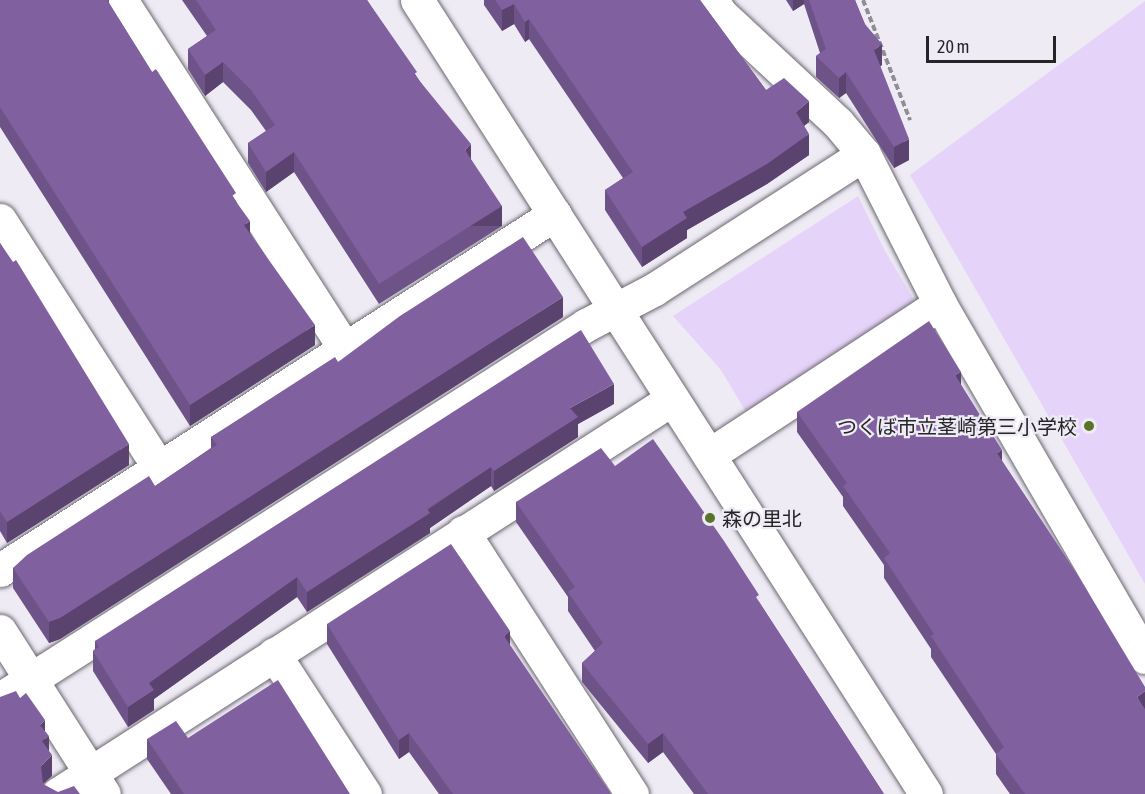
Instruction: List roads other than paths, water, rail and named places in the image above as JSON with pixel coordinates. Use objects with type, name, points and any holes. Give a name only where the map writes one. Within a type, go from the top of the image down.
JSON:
[{"type":"street","points":[[121,0],[345,348]]},
{"type":"street","points":[[417,0],[926,794]]},
{"type":"street","points":[[712,0],[720,13],[838,123],[864,154],[940,304],[1145,657]]},
{"type":"street","points":[[0,699],[615,308],[653,290],[864,154]]},
{"type":"street","points":[[0,570],[555,214]]},
{"type":"street","points":[[0,220],[159,468]]},
{"type":"street","points":[[709,455],[940,304]]},
{"type":"street","points":[[58,794],[97,783],[274,654],[672,399]]},
{"type":"street","points":[[463,532],[632,794]]},
{"type":"street","points":[[0,631],[97,783]]},
{"type":"street","points":[[274,654],[365,794]]},
{"type":"place","name":"つくば市立茎崎第三小学校","points":[[1089,426]]},
{"type":"place","name":"森の里北","points":[[710,518]]}]
